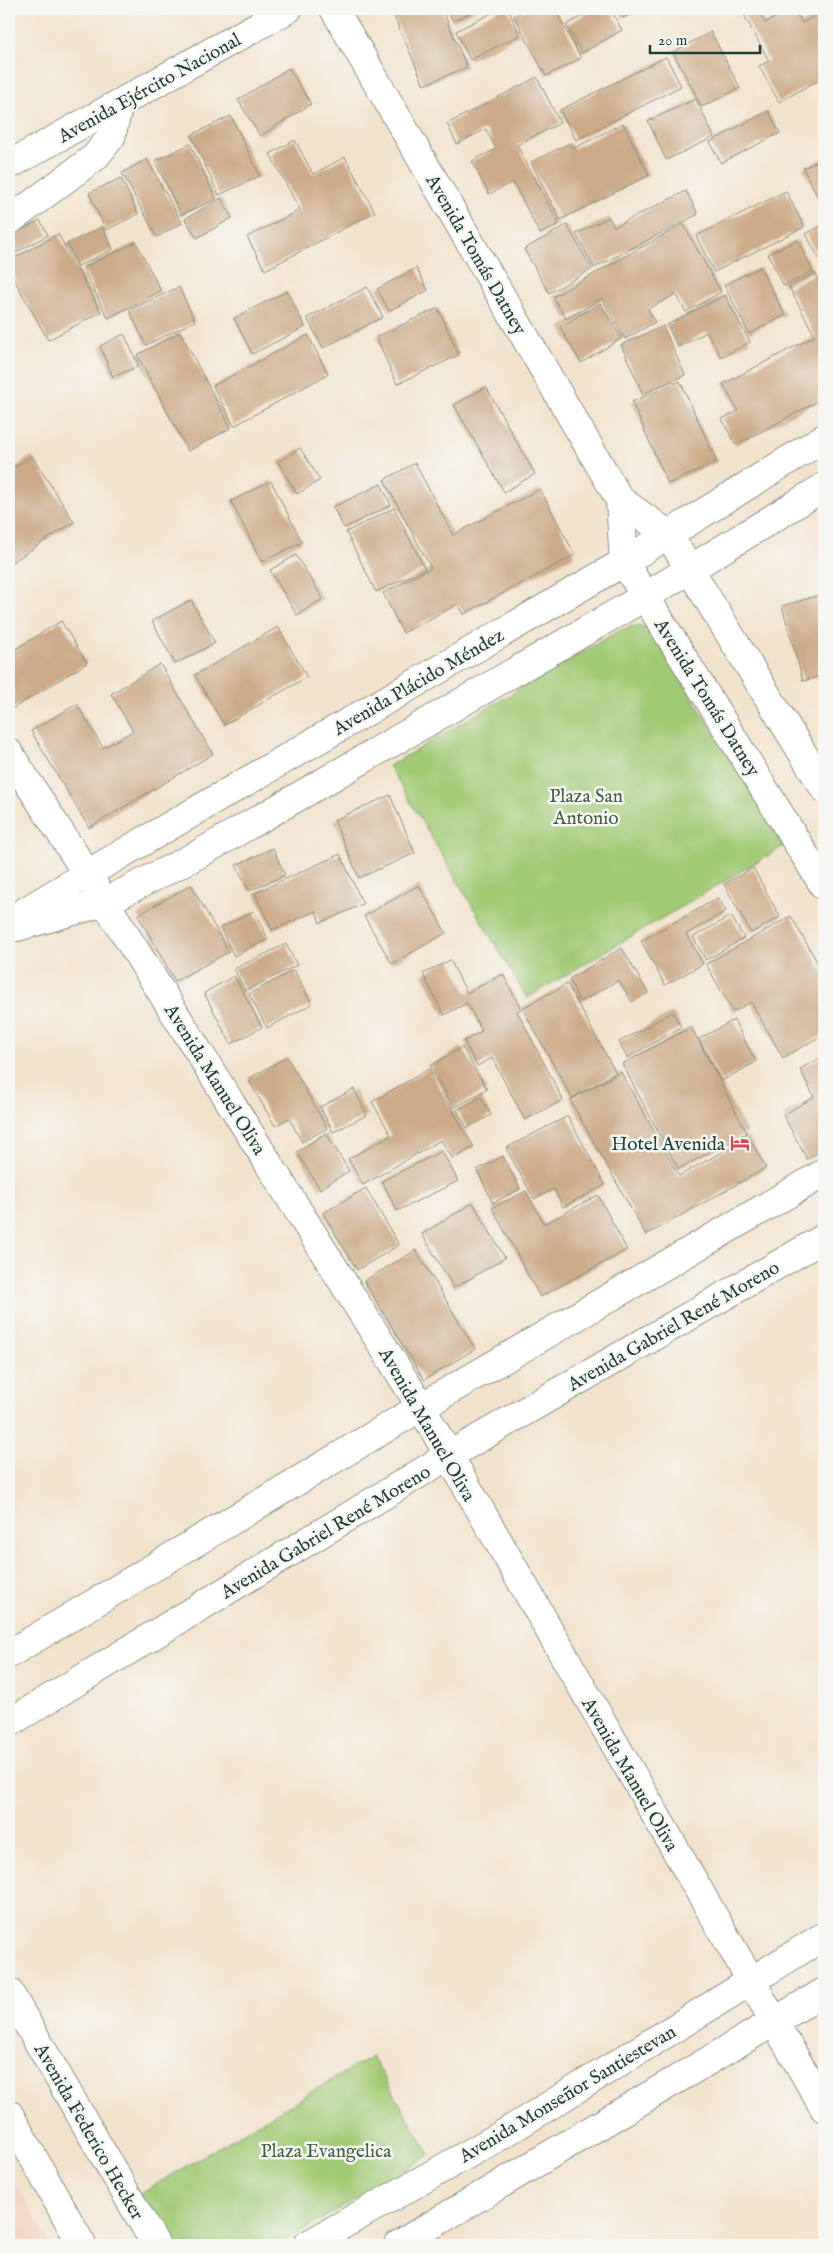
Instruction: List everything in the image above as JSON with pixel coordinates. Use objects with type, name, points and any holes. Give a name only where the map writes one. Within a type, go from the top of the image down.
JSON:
[{"type":"street","name":"Avenida Ejército Nacional","points":[[9,165],[288,9]]},
{"type":"street","name":"Avenida Tomás Datney","points":[[334,9],[620,500],[668,534],[824,788]]},
{"type":"street","points":[[9,221],[95,157],[111,137],[119,104]]},
{"type":"street","name":"Avenida Plácido Méndez","points":[[9,921],[624,562],[824,438]]},
{"type":"street","name":"Avenida Plácido Méndez","points":[[9,929],[105,902],[197,855],[646,596],[824,487]]},
{"type":"street","name":"Avenida Tomás Datney","points":[[620,500],[624,562],[824,886]]},
{"type":"street","name":"Avenida Manuel Oliva","points":[[9,753],[105,902],[421,1407],[824,2108]]},
{"type":"street","points":[[9,1654],[421,1407],[824,1173]]},
{"type":"street","name":"Avenida Gabriel René Moreno","points":[[9,1722],[448,1456],[824,1238]]},
{"type":"street","name":"Avenida Monseñor Santiestevan","points":[[308,2245],[500,2136],[824,1936]]},
{"type":"street","name":"Avenida Federico Hecker","points":[[9,1992],[156,2245]]},
{"type":"street","points":[[398,2245],[824,1992]]},
{"type":"street","points":[[9,2114],[82,2245]]},
{"type":"shaded area","points":[[9,2173],[51,2245],[9,2245]]},
{"type":"green space","name":"Plaza San Antonio","points":[[632,626],[649,627],[784,846],[527,998],[389,766],[618,631]]},
{"type":"green space","name":"Plaza Evangelica","points":[[372,2056],[430,2155],[278,2245],[168,2245],[138,2195]]},
{"type":"building","points":[[391,9],[442,9],[467,67],[424,85]]},
{"type":"building","points":[[447,9],[478,9],[453,21]]},
{"type":"building","points":[[500,9],[508,9],[520,35],[470,60],[456,31]]},
{"type":"building","points":[[527,9],[555,9],[581,58],[546,76],[514,16]]},
{"type":"building","points":[[595,9],[610,9],[622,30],[582,53],[566,25]]},
{"type":"building","points":[[618,9],[642,9],[623,18]]},
{"type":"building","points":[[750,9],[757,9],[765,23],[791,9],[794,9],[802,23],[824,11],[824,77],[779,102],[759,66],[769,61],[743,13]]},
{"type":"building","points":[[763,9],[779,9],[767,16]]},
{"type":"building","points":[[711,32],[740,88],[702,107],[673,52]]},
{"type":"building","points":[[666,57],[681,86],[576,140],[560,110]]},
{"type":"building","points":[[289,68],[311,104],[260,136],[238,100]]},
{"type":"building","points":[[537,77],[560,123],[517,145],[559,224],[540,234],[513,182],[489,194],[472,161],[496,149],[486,129],[457,144],[447,124]]},
{"type":"building","points":[[696,99],[714,137],[666,160],[648,121]]},
{"type":"building","points":[[768,111],[780,133],[721,163],[710,142]]},
{"type":"building","points":[[231,116],[260,176],[219,195],[191,135]]},
{"type":"building","points":[[623,123],[649,175],[560,220],[531,162],[570,143],[573,149]]},
{"type":"building","points":[[295,140],[313,174],[345,157],[375,212],[265,270],[247,237],[300,210],[270,154]]},
{"type":"building","points":[[190,144],[216,199],[181,215],[155,161]]},
{"type":"building","points":[[824,158],[824,210],[803,168]]},
{"type":"building","points":[[147,159],[182,223],[157,237],[122,173]]},
{"type":"building","points":[[121,178],[138,214],[106,230],[89,193]]},
{"type":"building","points":[[686,191],[698,214],[594,268],[576,234],[609,217],[614,227]]},
{"type":"building","points":[[786,191],[804,227],[714,272],[696,236]]},
{"type":"building","points":[[221,198],[232,218],[197,238],[185,219]]},
{"type":"building","points":[[40,220],[48,235],[11,255],[9,237]]},
{"type":"building","points":[[683,224],[721,292],[686,312],[676,294],[648,309],[655,322],[625,339],[602,299],[566,319],[553,297]]},
{"type":"building","points":[[824,224],[824,268],[806,234]]},
{"type":"building","points":[[567,225],[592,269],[549,293],[524,249]]},
{"type":"building","points":[[102,227],[113,249],[78,266],[67,244]]},
{"type":"building","points":[[58,234],[101,312],[48,340],[9,270],[9,261]]},
{"type":"building","points":[[797,240],[813,271],[784,286],[768,254]]},
{"type":"building","points":[[136,242],[161,291],[108,318],[83,268]]},
{"type":"building","points":[[760,267],[785,315],[749,334],[724,285]]},
{"type":"building","points":[[416,268],[428,290],[389,311],[377,289]]},
{"type":"building","points":[[815,273],[824,290],[824,398],[736,445],[722,419],[738,411],[723,384],[815,336],[789,287]]},
{"type":"building","points":[[179,287],[195,321],[146,345],[129,310]]},
{"type":"building","points":[[367,287],[383,317],[323,348],[307,318]]},
{"type":"building","points":[[287,291],[305,327],[252,354],[234,318]]},
{"type":"building","points":[[725,295],[750,342],[721,357],[707,332],[678,347],[667,325]]},
{"type":"building","points":[[600,303],[622,338],[581,363],[560,327]]},
{"type":"building","points":[[438,308],[459,355],[397,384],[376,337]]},
{"type":"building","points":[[663,326],[685,375],[643,394],[621,345]]},
{"type":"building","points":[[180,332],[231,428],[188,451],[137,355]]},
{"type":"building","points":[[124,334],[139,366],[113,377],[100,346]]},
{"type":"building","points":[[308,335],[328,374],[234,426],[213,386]]},
{"type":"building","points":[[680,381],[717,462],[668,484],[632,402]]},
{"type":"building","points":[[486,387],[535,474],[504,492],[454,405]]},
{"type":"building","points":[[300,448],[320,480],[297,494],[278,462]]},
{"type":"building","points":[[32,456],[74,522],[9,564],[9,471]]},
{"type":"building","points":[[415,463],[453,535],[540,489],[575,555],[464,614],[458,604],[403,633],[383,593],[431,568],[384,480]]},
{"type":"building","points":[[271,481],[302,542],[262,562],[231,501]]},
{"type":"building","points":[[381,484],[391,505],[344,528],[333,507]]},
{"type":"building","points":[[394,508],[425,569],[376,592],[346,532]]},
{"type":"building","points":[[296,555],[323,599],[297,615],[270,570]]},
{"type":"building","points":[[824,594],[824,675],[803,681],[782,606]]},
{"type":"building","points":[[191,600],[215,643],[175,664],[152,621]]},
{"type":"building","points":[[61,621],[87,663],[12,709],[9,704],[9,653]]},
{"type":"building","points":[[278,627],[307,677],[224,725],[195,675]]},
{"type":"building","points":[[160,664],[213,754],[89,828],[31,731],[77,704],[103,748],[133,731],[111,694]]},
{"type":"building","points":[[390,795],[415,853],[359,878],[334,820]]},
{"type":"building","points":[[273,848],[285,875],[249,891],[236,865]]},
{"type":"building","points":[[340,854],[363,904],[320,923],[316,911],[272,930],[255,893]]},
{"type":"building","points":[[753,868],[780,917],[751,933],[724,884]]},
{"type":"building","points":[[191,885],[229,952],[175,981],[138,915]]},
{"type":"building","points":[[419,885],[446,933],[392,964],[364,916]]},
{"type":"building","points":[[718,898],[726,911],[686,934],[703,964],[665,985],[641,941]]},
{"type":"building","points":[[254,911],[268,939],[234,956],[220,928]]},
{"type":"building","points":[[731,916],[744,938],[706,960],[693,937]]},
{"type":"building","points":[[791,916],[824,974],[824,1034],[783,1058],[751,1002],[733,1012],[706,964]]},
{"type":"building","points":[[286,944],[297,965],[245,991],[234,969]]},
{"type":"building","points":[[622,948],[648,993],[632,1002],[619,980],[580,1002],[569,979]]},
{"type":"building","points":[[450,960],[467,993],[503,974],[521,1009],[517,1011],[563,1100],[525,1120],[492,1058],[477,1066],[464,1041],[482,1031],[467,1003],[444,1015],[423,974]]},
{"type":"building","points":[[294,970],[312,1004],[267,1028],[249,994]]},
{"type":"building","points":[[234,976],[262,1027],[231,1044],[204,993]]},
{"type":"building","points":[[567,984],[616,1073],[572,1098],[522,1008]]},
{"type":"building","points":[[673,1012],[681,1027],[627,1058],[619,1042]]},
{"type":"building","points":[[734,1020],[756,1062],[721,1081],[699,1039]]},
{"type":"building","points":[[691,1027],[747,1133],[678,1169],[622,1064]]},
{"type":"building","points":[[462,1047],[487,1089],[454,1108],[430,1066]]},
{"type":"building","points":[[824,1056],[824,1149],[807,1159],[783,1115],[814,1097],[800,1069]]},
{"type":"building","points":[[287,1057],[327,1128],[302,1142],[289,1118],[275,1126],[248,1079]]},
{"type":"building","points":[[429,1069],[474,1147],[453,1159],[441,1140],[363,1185],[348,1159],[391,1135],[372,1102]]},
{"type":"building","points":[[621,1072],[679,1176],[749,1137],[766,1168],[646,1235],[570,1100]]},
{"type":"building","points":[[354,1089],[367,1115],[333,1132],[320,1107]]},
{"type":"building","points":[[481,1097],[491,1115],[467,1128],[457,1110]]},
{"type":"building","points":[[568,1116],[605,1185],[563,1207],[554,1189],[534,1199],[506,1148]]},
{"type":"building","points":[[326,1133],[349,1171],[320,1189],[297,1152]]},
{"type":"building","points":[[442,1151],[458,1181],[397,1211],[382,1181]]},
{"type":"building","points":[[503,1156],[520,1189],[493,1203],[477,1170]]},
{"type":"building","points":[[366,1188],[399,1245],[357,1270],[323,1213]]},
{"type":"building","points":[[526,1191],[544,1224],[598,1195],[627,1250],[540,1297],[492,1208]]},
{"type":"building","points":[[473,1203],[505,1258],[454,1288],[422,1234]]},
{"type":"building","points":[[416,1250],[475,1349],[424,1380],[364,1281]]},
{"type":"place","name":"Hotel Avenida","points":[[740,1143]]}]
